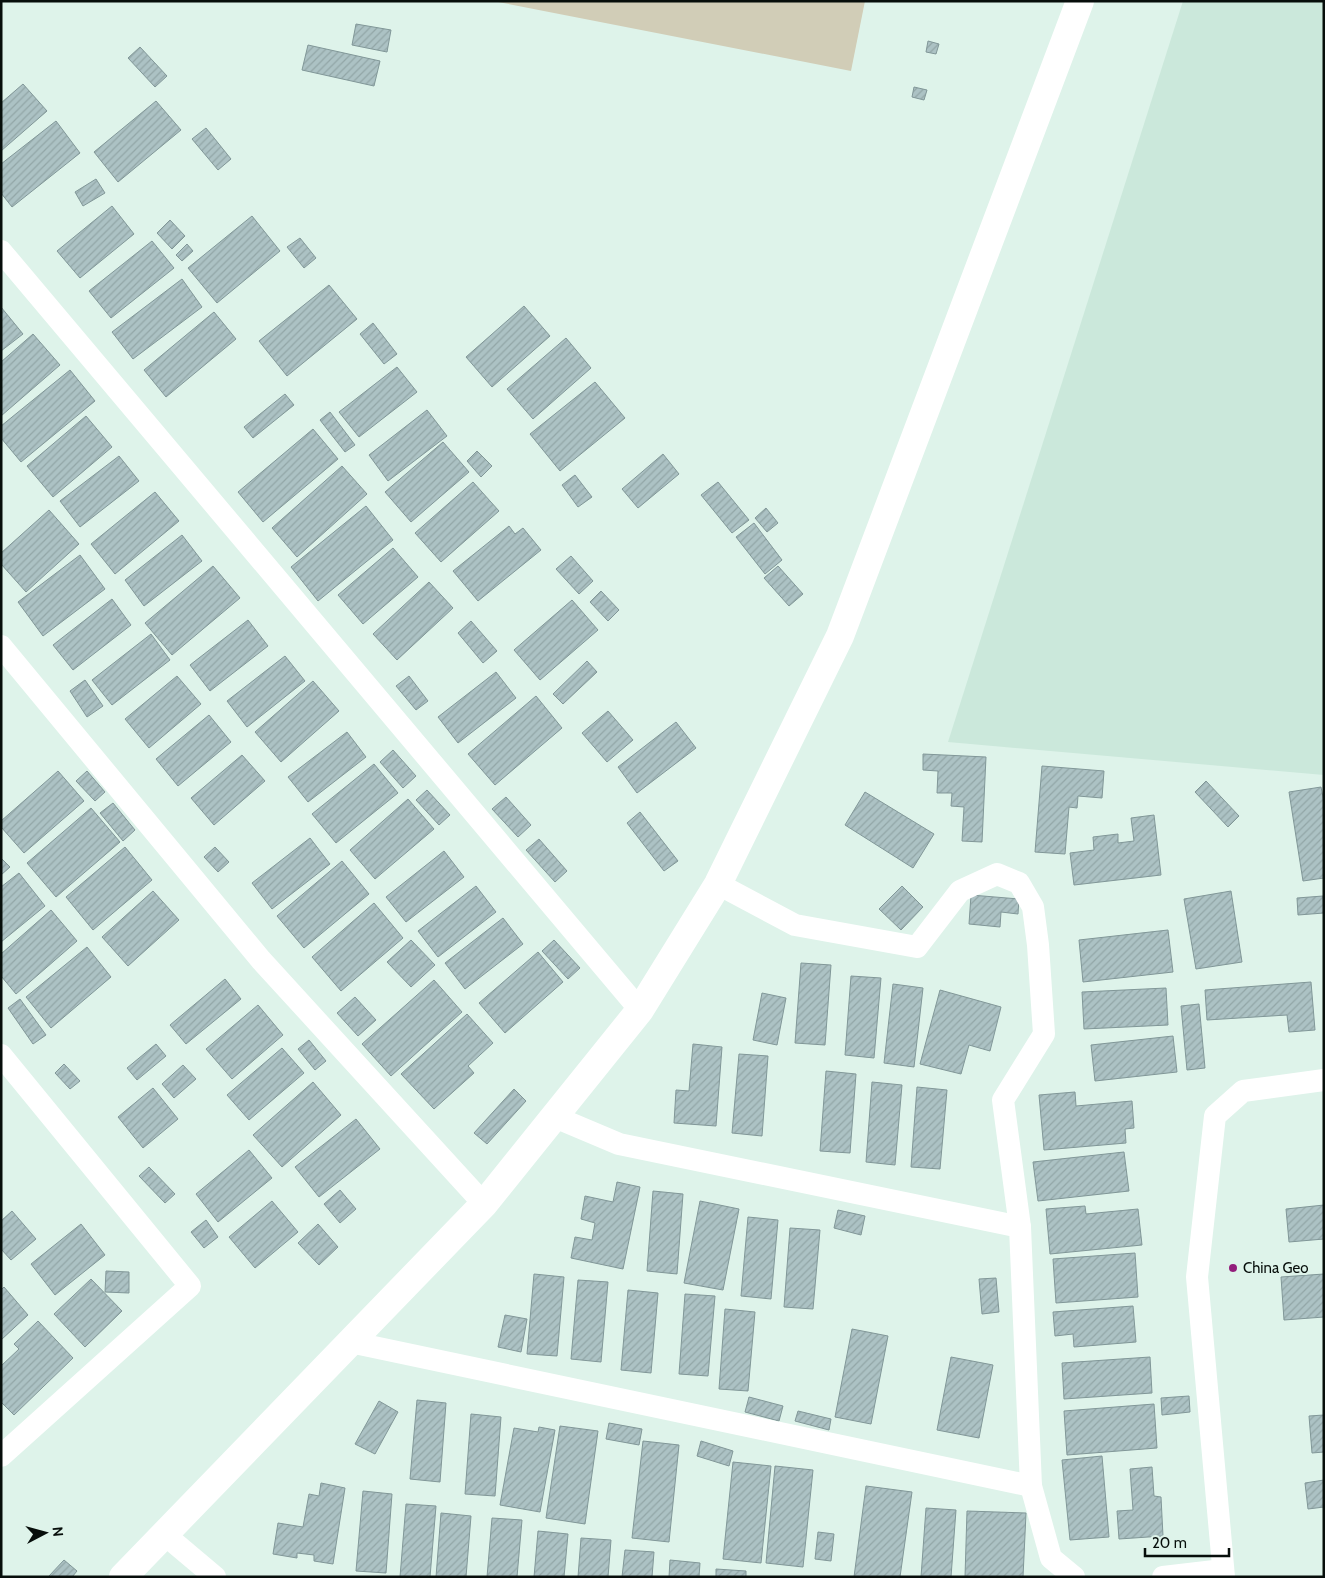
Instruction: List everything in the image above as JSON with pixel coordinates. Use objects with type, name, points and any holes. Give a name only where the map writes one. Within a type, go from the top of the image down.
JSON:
[{"type":"street","points":[[123,1577],[484,1204],[640,1010],[718,884],[840,636],[1080,1]]},
{"type":"street","points":[[1,251],[640,1010]]},
{"type":"street","points":[[1,646],[261,960],[484,1204]]},
{"type":"street","points":[[718,884],[795,925],[917,948],[960,890],[997,874],[1019,884],[1034,907],[1044,1034],[1003,1100],[1020,1227],[1031,1486],[1051,1558],[1074,1577]]},
{"type":"street","points":[[1,1055],[190,1286],[1,1456]]},
{"type":"street","points":[[1163,1577],[1223,1573],[1197,1277],[1215,1116],[1243,1091],[1324,1080]]},
{"type":"street","points":[[555,1117],[620,1144],[1020,1227]]},
{"type":"street","points":[[350,1342],[1031,1486]]},
{"type":"street","points":[[164,1534],[215,1577]]},
{"type":"shaded area","points":[[493,1],[865,1],[851,71]]},
{"type":"shaded area","points":[[1183,1],[1324,1],[1324,775],[948,742]]},
{"type":"building","points":[[356,24],[391,30],[387,52],[352,45]]},
{"type":"building","points":[[928,41],[939,44],[936,54],[926,52]]},
{"type":"building","points":[[308,45],[380,61],[374,86],[302,70]]},
{"type":"building","points":[[140,47],[167,76],[155,87],[128,58]]},
{"type":"building","points":[[23,84],[47,111],[1,151],[1,103]]},
{"type":"building","points":[[914,87],[927,90],[924,100],[912,97]]},
{"type":"building","points":[[156,101],[181,130],[118,182],[94,152]]},
{"type":"building","points":[[56,121],[80,153],[12,207],[1,193],[1,164]]},
{"type":"building","points":[[206,128],[231,159],[218,170],[192,139]]},
{"type":"building","points":[[96,179],[105,193],[83,206],[75,192]]},
{"type":"building","points":[[112,206],[134,234],[80,278],[57,251]]},
{"type":"building","points":[[252,216],[280,251],[217,303],[188,268]]},
{"type":"building","points":[[170,220],[185,236],[172,249],[157,233]]},
{"type":"building","points":[[300,238],[316,258],[304,268],[287,247]]},
{"type":"building","points":[[152,241],[174,268],[111,318],[89,291]]},
{"type":"building","points":[[187,244],[193,251],[182,261],[176,255]]},
{"type":"building","points":[[182,279],[202,307],[133,359],[112,332]]},
{"type":"building","points":[[329,285],[357,319],[287,376],[259,341]]},
{"type":"building","points":[[524,306],[550,336],[492,387],[466,357]]},
{"type":"building","points":[[1,307],[23,334],[1,351]]},
{"type":"building","points":[[214,312],[236,339],[166,397],[144,370]]},
{"type":"building","points":[[373,323],[397,354],[384,364],[360,334]]},
{"type":"building","points":[[33,334],[60,365],[1,416],[1,362]]},
{"type":"building","points":[[566,338],[591,368],[533,419],[507,389]]},
{"type":"building","points":[[397,367],[417,392],[359,437],[339,412]]},
{"type":"building","points":[[70,370],[95,401],[21,462],[1,438],[1,426]]},
{"type":"building","points":[[595,382],[625,418],[560,471],[530,434]]},
{"type":"building","points":[[285,394],[294,405],[253,438],[244,427]]},
{"type":"building","points":[[427,410],[447,436],[388,481],[369,455]]},
{"type":"building","points":[[330,412],[355,445],[345,452],[320,420]]},
{"type":"building","points":[[86,416],[112,447],[53,497],[27,466]]},
{"type":"building","points":[[313,429],[338,459],[263,522],[238,492]]},
{"type":"building","points":[[443,442],[469,472],[411,522],[385,492]]},
{"type":"building","points":[[477,451],[492,466],[481,477],[467,461]]},
{"type":"building","points":[[663,454],[679,474],[638,508],[622,489]]},
{"type":"building","points":[[119,456],[139,481],[80,527],[60,501]]},
{"type":"building","points":[[342,466],[367,494],[297,557],[272,528]]},
{"type":"building","points":[[575,475],[592,497],[578,507],[562,485]]},
{"type":"building","points":[[473,482],[499,511],[441,562],[415,533]]},
{"type":"building","points":[[718,482],[749,520],[732,533],[701,495]]},
{"type":"building","points":[[155,492],[179,521],[115,574],[91,544]]},
{"type":"building","points":[[366,506],[393,540],[318,601],[291,567]]},
{"type":"building","points":[[766,508],[778,523],[767,532],[755,518]]},
{"type":"building","points":[[49,510],[79,544],[26,592],[1,564],[1,553]]},
{"type":"building","points":[[754,523],[782,560],[765,574],[736,537]]},
{"type":"building","points":[[509,526],[515,534],[523,528],[541,550],[478,601],[453,571]]},
{"type":"building","points":[[182,535],[202,561],[144,606],[125,580]]},
{"type":"building","points":[[393,548],[418,577],[363,624],[338,595]]},
{"type":"building","points":[[80,555],[105,589],[43,636],[18,602]]},
{"type":"building","points":[[571,556],[593,581],[579,594],[556,569]]},
{"type":"building","points":[[213,566],[240,598],[172,655],[145,623]]},
{"type":"building","points":[[778,566],[803,594],[789,606],[764,578]]},
{"type":"building","points":[[429,582],[453,608],[397,660],[373,634]]},
{"type":"building","points":[[601,591],[619,610],[608,621],[590,602]]},
{"type":"building","points":[[112,599],[131,625],[73,670],[53,645]]},
{"type":"building","points":[[572,600],[598,630],[540,680],[514,650]]},
{"type":"building","points":[[248,620],[268,646],[210,691],[190,665]]},
{"type":"building","points":[[471,621],[497,651],[483,663],[458,633]]},
{"type":"building","points":[[151,634],[170,660],[112,705],[92,680]]},
{"type":"building","points":[[285,656],[305,681],[247,727],[227,701]]},
{"type":"building","points":[[587,661],[597,672],[563,704],[553,694]]},
{"type":"building","points":[[496,672],[516,698],[458,743],[438,717]]},
{"type":"building","points":[[177,676],[201,704],[149,748],[125,719]]},
{"type":"building","points":[[409,676],[428,701],[416,710],[396,686]]},
{"type":"building","points":[[85,680],[103,706],[87,717],[70,691]]},
{"type":"building","points":[[313,681],[339,711],[281,762],[255,732]]},
{"type":"building","points":[[536,696],[562,728],[495,785],[468,754]]},
{"type":"building","points":[[608,711],[633,740],[607,762],[582,733]]},
{"type":"building","points":[[209,715],[231,742],[178,786],[156,759]]},
{"type":"building","points":[[676,722],[696,748],[637,793],[618,767]]},
{"type":"building","points":[[347,732],[366,757],[308,802],[288,777]]},
{"type":"building","points":[[393,750],[416,776],[403,788],[380,762]]},
{"type":"building","points":[[923,754],[986,757],[982,842],[962,841],[964,807],[951,806],[952,793],[937,793],[938,771],[923,770]]},
{"type":"building","points":[[242,755],[265,781],[214,825],[191,798]]},
{"type":"building","points":[[374,764],[398,793],[336,843],[312,814]]},
{"type":"building","points":[[1042,766],[1104,771],[1102,798],[1078,796],[1077,808],[1069,807],[1065,854],[1035,852]]},
{"type":"building","points":[[58,771],[84,801],[24,853],[1,827],[1,821]]},
{"type":"building","points":[[87,771],[105,792],[95,801],[76,781]]},
{"type":"building","points":[[1206,781],[1239,816],[1228,827],[1195,792]]},
{"type":"building","points":[[1321,787],[1324,802],[1324,878],[1303,881],[1289,792]]},
{"type":"building","points":[[427,790],[450,815],[439,825],[416,800]]},
{"type":"building","points":[[865,792],[934,834],[913,868],[845,825]]},
{"type":"building","points":[[506,797],[531,825],[518,837],[492,809]]},
{"type":"building","points":[[408,799],[434,829],[375,879],[350,850]]},
{"type":"building","points":[[113,803],[135,830],[123,841],[100,813]]},
{"type":"building","points":[[91,808],[120,842],[56,897],[27,863]]},
{"type":"building","points":[[640,812],[678,861],[664,871],[627,823]]},
{"type":"building","points":[[1154,815],[1161,875],[1074,885],[1070,853],[1094,850],[1093,837],[1118,834],[1118,843],[1134,841],[1131,818]]},
{"type":"building","points":[[310,838],[330,864],[272,909],[252,883]]},
{"type":"building","points":[[539,839],[567,871],[555,882],[526,850]]},
{"type":"building","points":[[125,847],[152,880],[93,930],[66,897]]},
{"type":"building","points":[[215,847],[229,862],[218,872],[204,857]]},
{"type":"building","points":[[444,851],[464,877],[406,922],[386,897]]},
{"type":"building","points":[[1,858],[10,867],[1,875]]},
{"type":"building","points":[[342,861],[369,894],[304,948],[277,916]]},
{"type":"building","points":[[19,873],[45,906],[1,942],[1,887]]},
{"type":"building","points":[[476,886],[496,912],[438,957],[418,931]]},
{"type":"building","points":[[902,886],[923,907],[901,930],[879,909]]},
{"type":"building","points":[[153,891],[179,920],[128,966],[102,937]]},
{"type":"building","points":[[1231,891],[1242,962],[1196,969],[1184,899]]},
{"type":"building","points":[[971,895],[1019,899],[1018,914],[1001,912],[1000,927],[969,924]]},
{"type":"building","points":[[1323,896],[1324,913],[1298,915],[1297,898]]},
{"type":"building","points":[[374,903],[403,938],[341,991],[312,957]]},
{"type":"building","points":[[51,910],[77,941],[16,994],[1,976],[1,954]]},
{"type":"building","points":[[503,918],[523,944],[465,989],[445,963]]},
{"type":"building","points":[[1168,930],[1173,972],[1083,982],[1079,940]]},
{"type":"building","points":[[411,940],[435,965],[411,987],[387,962]]},
{"type":"building","points":[[554,940],[580,968],[568,979],[542,951]]},
{"type":"building","points":[[87,947],[111,977],[51,1028],[26,997]]},
{"type":"building","points":[[538,952],[563,982],[505,1033],[479,1003]]},
{"type":"building","points":[[801,963],[831,965],[825,1045],[795,1043]]},
{"type":"building","points":[[851,976],[881,978],[874,1058],[845,1055]]},
{"type":"building","points":[[225,979],[241,999],[186,1044],[170,1025]]},
{"type":"building","points":[[434,980],[462,1012],[391,1076],[362,1044]]},
{"type":"building","points":[[1311,982],[1315,1030],[1289,1032],[1287,1015],[1207,1020],[1205,990]]},
{"type":"building","points":[[893,984],[923,988],[914,1067],[884,1063]]},
{"type":"building","points":[[1166,988],[1168,1025],[1084,1029],[1082,992]]},
{"type":"building","points":[[940,990],[1001,1007],[990,1051],[969,1045],[961,1074],[920,1064]]},
{"type":"building","points":[[762,993],[786,998],[777,1045],[753,1040]]},
{"type":"building","points":[[355,997],[376,1020],[358,1036],[337,1013]]},
{"type":"building","points":[[20,999],[46,1035],[33,1044],[8,1008]]},
{"type":"building","points":[[1199,1004],[1205,1068],[1187,1070],[1181,1006]]},
{"type":"building","points":[[258,1005],[283,1035],[232,1079],[206,1049]]},
{"type":"building","points":[[467,1014],[493,1043],[468,1066],[474,1073],[434,1109],[401,1074]]},
{"type":"building","points":[[1173,1036],[1177,1072],[1095,1081],[1091,1045]]},
{"type":"building","points":[[309,1040],[326,1061],[315,1070],[298,1049]]},
{"type":"building","points":[[156,1044],[166,1056],[137,1080],[127,1068]]},
{"type":"building","points":[[693,1044],[722,1047],[716,1126],[674,1123],[676,1090],[689,1091]]},
{"type":"building","points":[[282,1048],[304,1073],[249,1120],[227,1095]]},
{"type":"building","points":[[739,1054],[768,1056],[762,1136],[732,1133]]},
{"type":"building","points":[[64,1064],[80,1081],[70,1089],[55,1073]]},
{"type":"building","points":[[183,1065],[196,1079],[174,1098],[162,1084]]},
{"type":"building","points":[[826,1071],[856,1074],[850,1153],[820,1151]]},
{"type":"building","points":[[313,1082],[341,1115],[282,1167],[253,1135]]},
{"type":"building","points":[[872,1082],[902,1085],[895,1165],[866,1162]]},
{"type":"building","points":[[917,1087],[947,1090],[940,1169],[911,1167]]},
{"type":"building","points":[[153,1088],[178,1119],[143,1148],[118,1117]]},
{"type":"building","points":[[514,1089],[526,1101],[487,1144],[474,1133]]},
{"type":"building","points":[[1075,1092],[1076,1106],[1132,1101],[1134,1128],[1125,1129],[1126,1143],[1044,1150],[1039,1095]]},
{"type":"building","points":[[356,1119],[380,1149],[319,1197],[295,1167]]},
{"type":"building","points":[[249,1150],[272,1178],[218,1222],[196,1194]]},
{"type":"building","points":[[1124,1152],[1129,1191],[1038,1201],[1033,1162]]},
{"type":"building","points":[[149,1167],[175,1194],[165,1203],[139,1176]]},
{"type":"building","points":[[617,1182],[640,1187],[623,1269],[571,1258],[575,1237],[592,1240],[595,1223],[581,1219],[585,1196],[613,1202]]},
{"type":"building","points":[[340,1190],[356,1209],[340,1223],[324,1204]]},
{"type":"building","points":[[653,1191],[683,1194],[677,1274],[647,1271]]},
{"type":"building","points":[[272,1201],[298,1232],[255,1268],[229,1237]]},
{"type":"building","points":[[700,1201],[739,1209],[723,1290],[684,1283]]},
{"type":"building","points":[[1324,1205],[1324,1239],[1289,1242],[1286,1209]]},
{"type":"building","points":[[1085,1206],[1086,1214],[1138,1209],[1142,1245],[1050,1254],[1046,1209]]},
{"type":"building","points":[[838,1210],[865,1216],[861,1235],[834,1228]]},
{"type":"building","points":[[12,1211],[36,1239],[11,1260],[1,1249],[1,1221]]},
{"type":"building","points":[[748,1217],[778,1220],[771,1299],[741,1296]]},
{"type":"building","points":[[206,1220],[218,1237],[204,1248],[191,1232]]},
{"type":"building","points":[[81,1224],[105,1255],[55,1295],[31,1264]]},
{"type":"building","points":[[318,1224],[338,1247],[319,1265],[298,1243]]},
{"type":"building","points":[[790,1228],[820,1230],[813,1309],[784,1307]]},
{"type":"building","points":[[1135,1253],[1138,1297],[1056,1303],[1053,1259]]},
{"type":"building","points":[[106,1271],[129,1272],[129,1293],[105,1292]]},
{"type":"building","points":[[534,1274],[564,1277],[557,1356],[527,1354]]},
{"type":"building","points":[[1324,1274],[1324,1317],[1284,1320],[1281,1277]]},
{"type":"building","points":[[996,1278],[999,1312],[982,1314],[979,1279]]},
{"type":"building","points":[[91,1279],[122,1311],[85,1347],[54,1314]]},
{"type":"building","points":[[578,1280],[608,1282],[601,1362],[571,1359]]},
{"type":"building","points":[[4,1287],[28,1315],[1,1340],[1,1290]]},
{"type":"building","points":[[628,1290],[658,1293],[651,1373],[621,1370]]},
{"type":"building","points":[[685,1294],[715,1296],[708,1376],[679,1374]]},
{"type":"building","points":[[1133,1306],[1136,1342],[1074,1347],[1073,1334],[1055,1336],[1053,1312]]},
{"type":"building","points":[[725,1309],[755,1312],[748,1391],[719,1389]]},
{"type":"building","points":[[505,1315],[527,1319],[521,1352],[498,1347]]},
{"type":"building","points":[[38,1321],[73,1358],[14,1415],[1,1402],[1,1366],[19,1349],[14,1344]]},
{"type":"building","points":[[852,1329],[888,1336],[871,1424],[835,1417]]},
{"type":"building","points":[[951,1357],[993,1365],[979,1438],[937,1430]]},
{"type":"building","points":[[1150,1357],[1152,1393],[1064,1399],[1062,1363]]},
{"type":"building","points":[[1189,1396],[1190,1412],[1162,1415],[1161,1398]]},
{"type":"building","points":[[749,1397],[783,1406],[779,1421],[745,1412]]},
{"type":"building","points":[[417,1400],[446,1403],[440,1482],[410,1479]]},
{"type":"building","points":[[379,1401],[398,1412],[375,1454],[355,1444]]},
{"type":"building","points":[[1154,1404],[1157,1448],[1067,1455],[1064,1411]]},
{"type":"building","points":[[798,1411],[831,1419],[829,1430],[795,1421]]},
{"type":"building","points":[[471,1414],[501,1417],[495,1496],[465,1494]]},
{"type":"building","points":[[1324,1415],[1324,1452],[1312,1453],[1309,1416]]},
{"type":"building","points":[[609,1423],[642,1429],[639,1445],[606,1439]]},
{"type":"building","points":[[560,1426],[598,1431],[585,1524],[546,1518]]},
{"type":"building","points":[[539,1427],[555,1430],[540,1512],[500,1505],[514,1428],[538,1432]]},
{"type":"building","points":[[643,1441],[679,1445],[669,1542],[632,1538]]},
{"type":"building","points":[[701,1441],[733,1451],[729,1466],[697,1456]]},
{"type":"building","points":[[1102,1456],[1109,1537],[1070,1540],[1062,1460]]},
{"type":"building","points":[[733,1462],[771,1466],[761,1563],[723,1559]]},
{"type":"building","points":[[775,1466],[813,1470],[803,1567],[766,1563]]},
{"type":"building","points":[[1152,1467],[1154,1496],[1161,1497],[1163,1536],[1119,1539],[1117,1511],[1133,1510],[1130,1469]]},
{"type":"building","points":[[1324,1480],[1324,1507],[1308,1509],[1305,1483]]},
{"type":"building","points":[[321,1483],[345,1488],[333,1564],[314,1561],[314,1555],[297,1553],[297,1558],[273,1554],[278,1523],[303,1527],[309,1494],[319,1496]]},
{"type":"building","points":[[866,1486],[912,1492],[900,1577],[854,1577]]},
{"type":"building","points":[[363,1491],[392,1494],[386,1573],[356,1571]]},
{"type":"building","points":[[406,1504],[436,1506],[430,1577],[400,1577]]},
{"type":"building","points":[[926,1508],[956,1510],[951,1577],[921,1577]]},
{"type":"building","points":[[967,1511],[1026,1513],[1023,1577],[965,1577]]},
{"type":"building","points":[[441,1513],[471,1516],[466,1577],[436,1577]]},
{"type":"building","points":[[492,1518],[522,1520],[517,1577],[487,1577]]},
{"type":"building","points":[[538,1531],[568,1534],[564,1577],[534,1577]]},
{"type":"building","points":[[818,1532],[834,1534],[831,1561],[815,1559]]},
{"type":"building","points":[[581,1538],[611,1540],[608,1577],[578,1577]]},
{"type":"building","points":[[625,1550],[654,1552],[652,1577],[622,1577]]},
{"type":"building","points":[[64,1560],[77,1571],[72,1577],[49,1576]]},
{"type":"building","points":[[670,1560],[700,1563],[699,1577],[669,1577]]},
{"type":"building","points":[[716,1569],[746,1571],[746,1577],[716,1577]]},
{"type":"place","name":"China Geo","points":[[1233,1268]]}]
